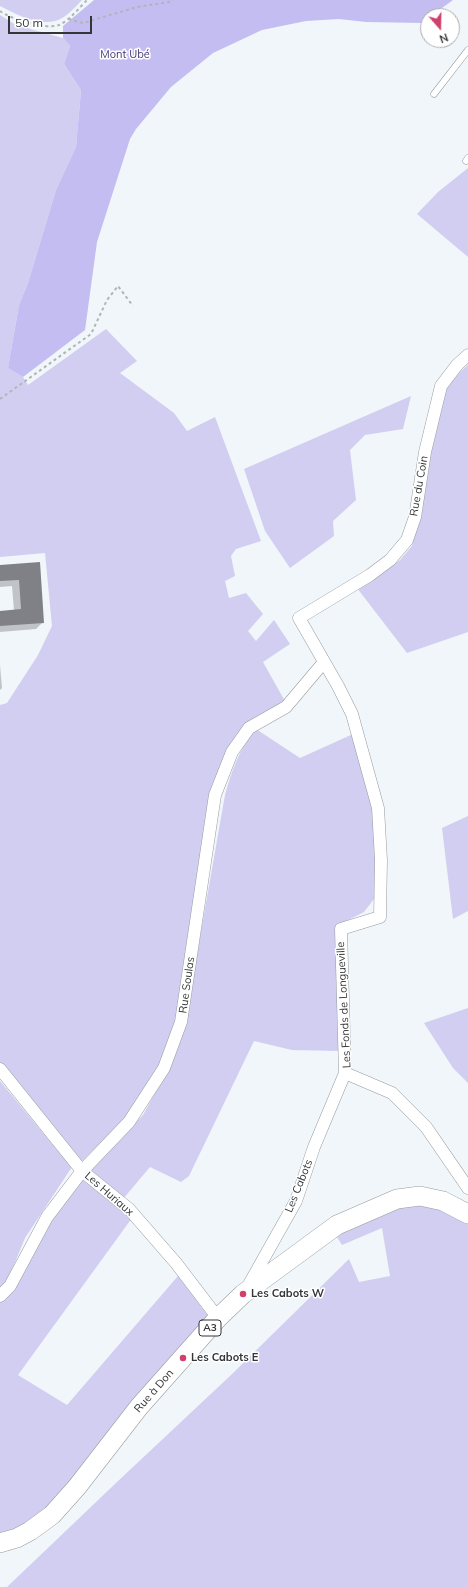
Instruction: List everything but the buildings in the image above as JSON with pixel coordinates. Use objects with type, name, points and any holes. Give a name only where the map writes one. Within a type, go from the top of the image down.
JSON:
[{"type":"main road","name":"Rue à Don","points":[[0,1543],[17,1538],[30,1531],[52,1515],[77,1487],[139,1407],[218,1318],[243,1294],[337,1225],[396,1199],[420,1196],[444,1201],[468,1214]]},
{"type":"street","name":"Rue du Coin","points":[[324,662],[299,618],[370,575],[390,560],[407,540],[415,516],[425,452],[441,386],[457,365],[468,355]]},
{"type":"street","name":"Les Fonds de Longueville","points":[[324,662],[352,714],[378,808],[381,860],[380,917],[341,929],[346,1073],[392,1093],[426,1127],[468,1188]]},
{"type":"street","name":"Rue Soulas","points":[[0,1296],[10,1286],[47,1217],[82,1171],[129,1122],[164,1068],[181,1022],[215,795],[232,752],[249,728],[286,707],[324,662]]},
{"type":"street","name":"Les Huriaux","points":[[0,1069],[82,1171],[129,1209],[176,1263],[218,1318]]},
{"type":"street","name":"Les Cabots","points":[[243,1294],[296,1201],[314,1147],[346,1073]]},
{"type":"lane","points":[[434,94],[468,50]]},
{"type":"path","points":[[0,11],[22,21],[50,27],[60,24],[69,18],[87,0]]},
{"type":"path","points":[[69,18],[71,20],[83,23],[137,7],[173,0]]},
{"type":"path","points":[[0,399],[91,334],[107,300],[118,286],[133,306]]},
{"type":"shaded area","points":[[0,0],[82,0],[64,17],[56,21],[40,22],[23,17],[0,6]]},
{"type":"shaded area","points":[[0,15],[16,25],[63,38],[70,46],[64,64],[81,90],[76,147],[56,190],[28,283],[19,305],[8,368],[23,377],[28,385],[106,329],[137,361],[120,373],[174,413],[187,431],[215,417],[261,541],[236,549],[231,556],[235,576],[225,581],[229,598],[246,593],[263,614],[248,631],[256,641],[274,620],[290,644],[263,662],[286,703],[228,749],[176,1025],[158,1068],[126,1118],[80,1163],[0,1063],[0,705],[7,703],[38,655],[52,626],[45,553],[0,557]]},
{"type":"shaded area","points":[[468,168],[468,257],[417,214],[438,192]]},
{"type":"shaded area","points":[[468,365],[468,632],[407,653],[357,588],[400,560],[412,546],[435,431],[447,387]]},
{"type":"shaded area","points":[[411,396],[403,429],[365,435],[350,450],[356,500],[333,521],[334,536],[290,568],[265,531],[244,469]]},
{"type":"shaded area","points":[[256,729],[300,758],[353,734],[373,812],[376,857],[374,899],[364,912],[336,926],[339,1051],[292,1050],[254,1041],[189,1176],[181,1182],[150,1167],[123,1199],[90,1169],[143,1115],[165,1075],[184,1028],[225,795],[237,760],[245,744]]},
{"type":"shaded area","points":[[468,816],[468,911],[453,919],[442,828]]},
{"type":"shaded area","points":[[468,1008],[468,1083],[453,1068],[424,1023]]},
{"type":"shaded area","points":[[0,1081],[72,1167],[25,1238],[7,1282],[0,1289]]},
{"type":"shaded area","points":[[83,1178],[132,1218],[18,1375],[67,1405],[178,1276],[211,1320],[46,1512],[0,1538],[0,1301],[49,1220]]},
{"type":"shaded area","points":[[409,1203],[438,1208],[468,1224],[468,1587],[7,1587],[231,1375],[349,1259],[359,1282],[390,1276],[382,1228],[342,1245],[335,1234]]},
{"type":"green space","name":"Mont Ubé","points":[[94,0],[453,0],[442,8],[420,8],[420,23],[366,22],[339,19],[306,21],[262,30],[213,53],[171,87],[136,129],[130,139],[97,242],[85,330],[23,377],[8,368],[19,305],[28,283],[56,190],[76,147],[81,90],[64,64],[70,46],[63,38],[63,26]]},
{"type":"place","name":"Les Cabots W","points":[[243,1294]]},
{"type":"place","name":"Les Cabots E","points":[[183,1358]]}]
